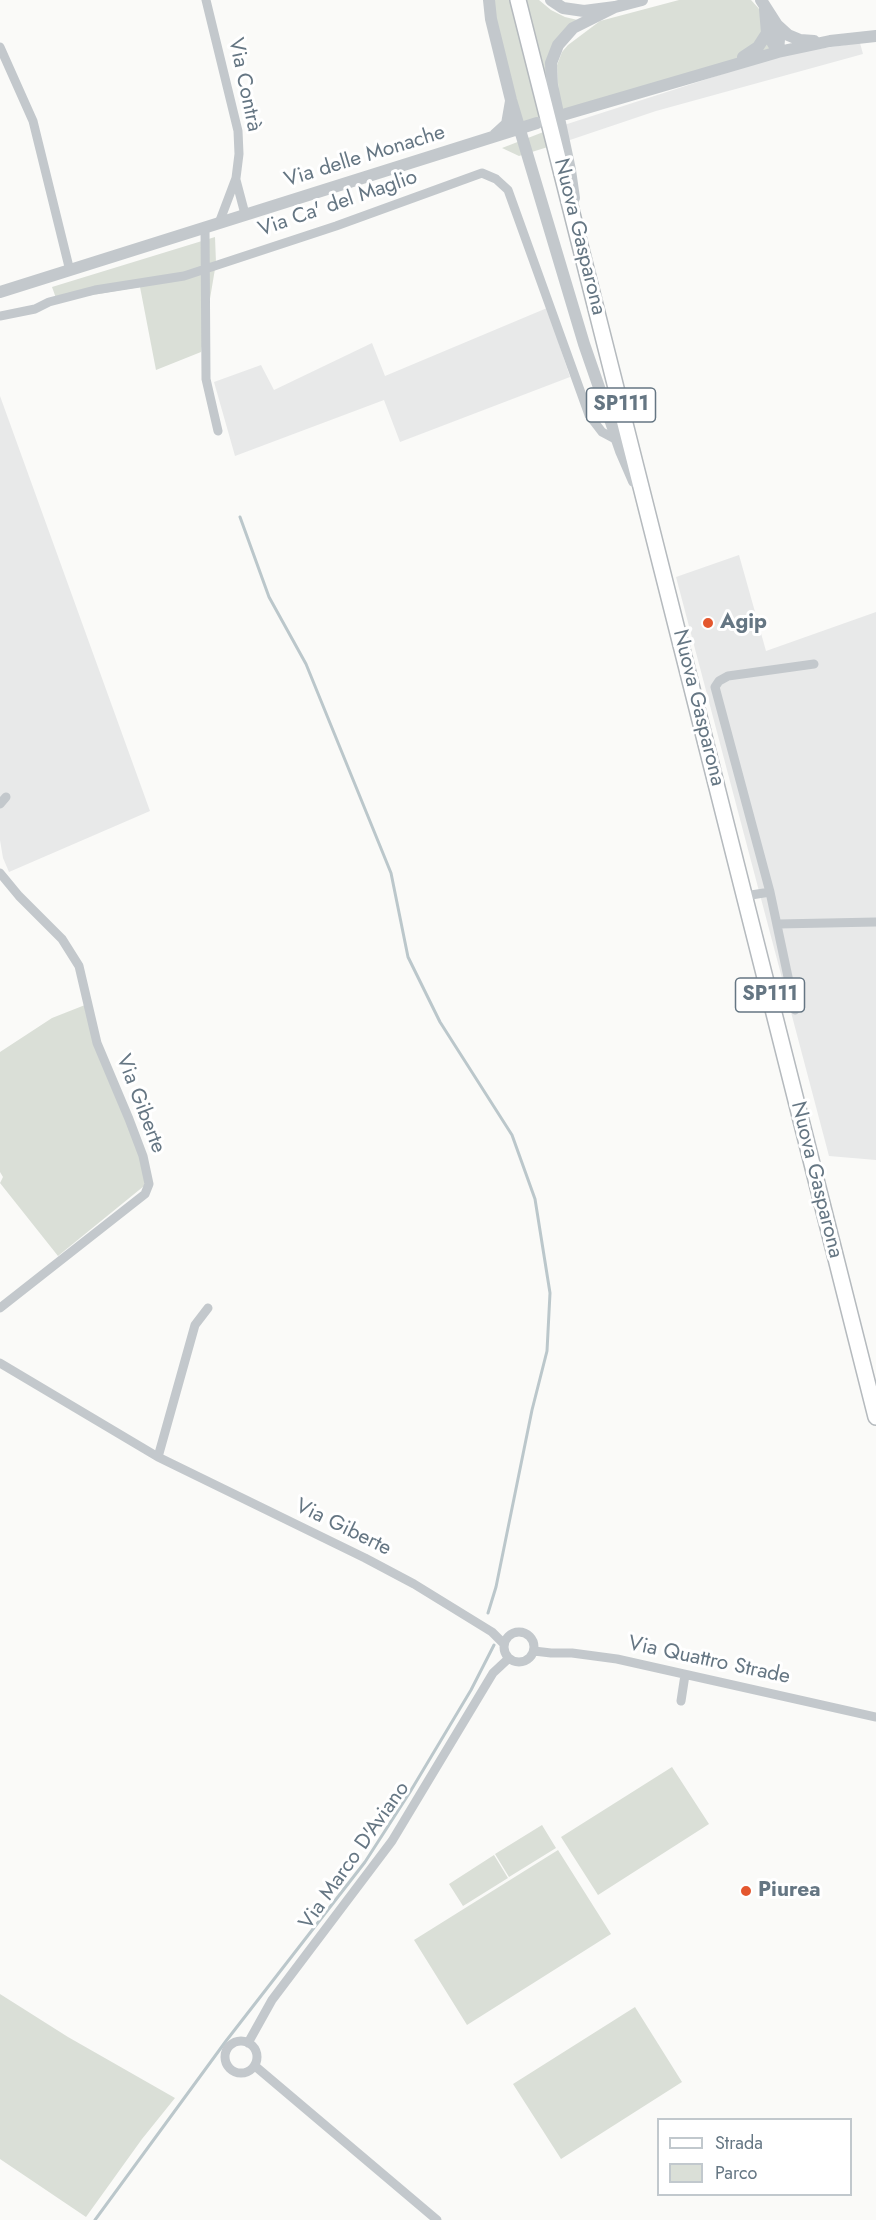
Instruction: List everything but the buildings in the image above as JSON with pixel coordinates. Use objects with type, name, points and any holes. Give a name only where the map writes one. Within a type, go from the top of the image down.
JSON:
[{"type":"main road","name":"Nuova Gasparona","points":[[518,0],[876,1417]]},
{"type":"street","name":"Via Contrà","points":[[206,0],[238,131],[239,154],[236,178],[219,222]]},
{"type":"street","points":[[489,0],[491,19],[511,100],[584,345],[617,440],[632,475],[648,536],[664,574]]},
{"type":"street","points":[[551,0],[564,9],[584,11],[615,7],[642,0]]},
{"type":"street","points":[[762,3],[777,25],[788,35],[800,40],[830,41]]},
{"type":"street","points":[[762,3],[767,33],[778,52]]},
{"type":"street","points":[[578,236],[570,170],[552,85],[551,63],[558,45],[573,28],[615,7]]},
{"type":"street","points":[[777,25],[778,52]]},
{"type":"street","points":[[734,64],[759,47],[767,33]]},
{"type":"street","points":[[566,114],[778,52],[830,41],[876,36]]},
{"type":"street","points":[[0,47],[33,121],[70,271]]},
{"type":"street","points":[[492,138],[507,124],[511,100]]},
{"type":"street","name":"Via delle Monache","points":[[0,292],[537,123]]},
{"type":"street","points":[[492,138],[508,138],[519,146],[530,164]]},
{"type":"street","name":"Via Ca' del Maglio","points":[[0,316],[35,309],[49,302],[95,290],[184,276],[336,226],[482,173],[496,179],[508,190],[589,415],[602,432],[617,440]]},
{"type":"street","name":"Via Contrà","points":[[236,178],[245,214]]},
{"type":"street","points":[[205,227],[206,379],[218,431]]},
{"type":"street","points":[[795,1010],[778,924],[715,687],[719,681],[728,676],[814,664]]},
{"type":"street","name":"Via Giberte","points":[[0,873],[19,896],[62,939],[79,966],[97,1043],[133,1128],[143,1156],[149,1184],[145,1194],[0,1308]]},
{"type":"street","points":[[746,896],[770,892]]},
{"type":"street","points":[[778,924],[876,922]]},
{"type":"street","points":[[159,1457],[195,1325],[208,1308]]},
{"type":"street","name":"Via Giberte","points":[[0,1363],[159,1457],[385,1568],[492,1632],[504,1644]]},
{"type":"street","points":[[514,1633],[525,1633],[532,1640],[534,1651],[529,1659],[521,1663],[508,1659],[504,1652],[504,1644],[506,1639],[514,1633]]},
{"type":"street","name":"Via Quattro Strade","points":[[534,1651],[617,1659],[876,1717]]},
{"type":"street","name":"Via Marco D'Aviano","points":[[248,2043],[272,2000],[392,1841],[493,1673],[508,1659]]},
{"type":"street","points":[[681,1701],[685,1675]]},
{"type":"street","points":[[240,2041],[248,2043],[256,2052],[255,2066],[246,2072],[236,2072],[228,2065],[225,2055],[231,2045],[240,2041]]},
{"type":"street","points":[[255,2066],[437,2220]]},
{"type":"shaded area","points":[[860,43],[863,54],[656,111],[564,142],[561,126],[788,53]]},
{"type":"shaded area","points":[[547,308],[570,377],[400,442],[384,400],[235,456],[214,382],[261,365],[274,390],[372,343],[385,376]]},
{"type":"shaded area","points":[[0,396],[150,811],[9,872],[3,858],[0,840]]},
{"type":"shaded area","points":[[739,555],[766,651],[876,612],[876,1160],[829,1156],[676,577]]},
{"type":"green space","points":[[490,0],[511,0],[544,124],[517,134]]},
{"type":"green space","points":[[520,0],[539,0],[551,10],[565,17],[586,22],[555,47],[549,103]]},
{"type":"green space","points":[[679,0],[751,0],[761,11],[773,49],[560,118],[557,65],[562,52],[568,45],[600,21]]},
{"type":"green space","points":[[546,131],[551,146],[519,156],[502,148]]},
{"type":"green space","points":[[215,237],[216,263],[201,352],[156,370],[140,287],[57,301],[52,287]]},
{"type":"green space","points":[[85,1005],[148,1172],[144,1186],[58,1256],[0,1183],[3,1177],[0,1172],[0,1052],[52,1018]]},
{"type":"green space","points":[[672,1767],[709,1824],[598,1895],[561,1837]]},
{"type":"green space","points":[[542,1825],[556,1848],[509,1877],[495,1854]]},
{"type":"green space","points":[[558,1850],[611,1934],[467,2025],[414,1940]]},
{"type":"green space","points":[[494,1855],[508,1878],[463,1906],[449,1884]]},
{"type":"green space","points":[[0,1994],[68,2037],[175,2098],[142,2139],[86,2217],[0,2159]]},
{"type":"green space","points":[[635,2007],[682,2082],[561,2159],[513,2084]]},
{"type":"waterway","points":[[240,517],[269,597],[306,664],[391,873],[408,957],[440,1022],[512,1135],[535,1199],[550,1293],[547,1351],[532,1410],[496,1587],[488,1613]]},
{"type":"waterway","points":[[95,2220],[226,2041],[365,1862],[471,1690],[494,1645]]},
{"type":"place","name":"Agip","points":[[708,623]]},
{"type":"place","name":"Piurea","points":[[746,1891]]}]
